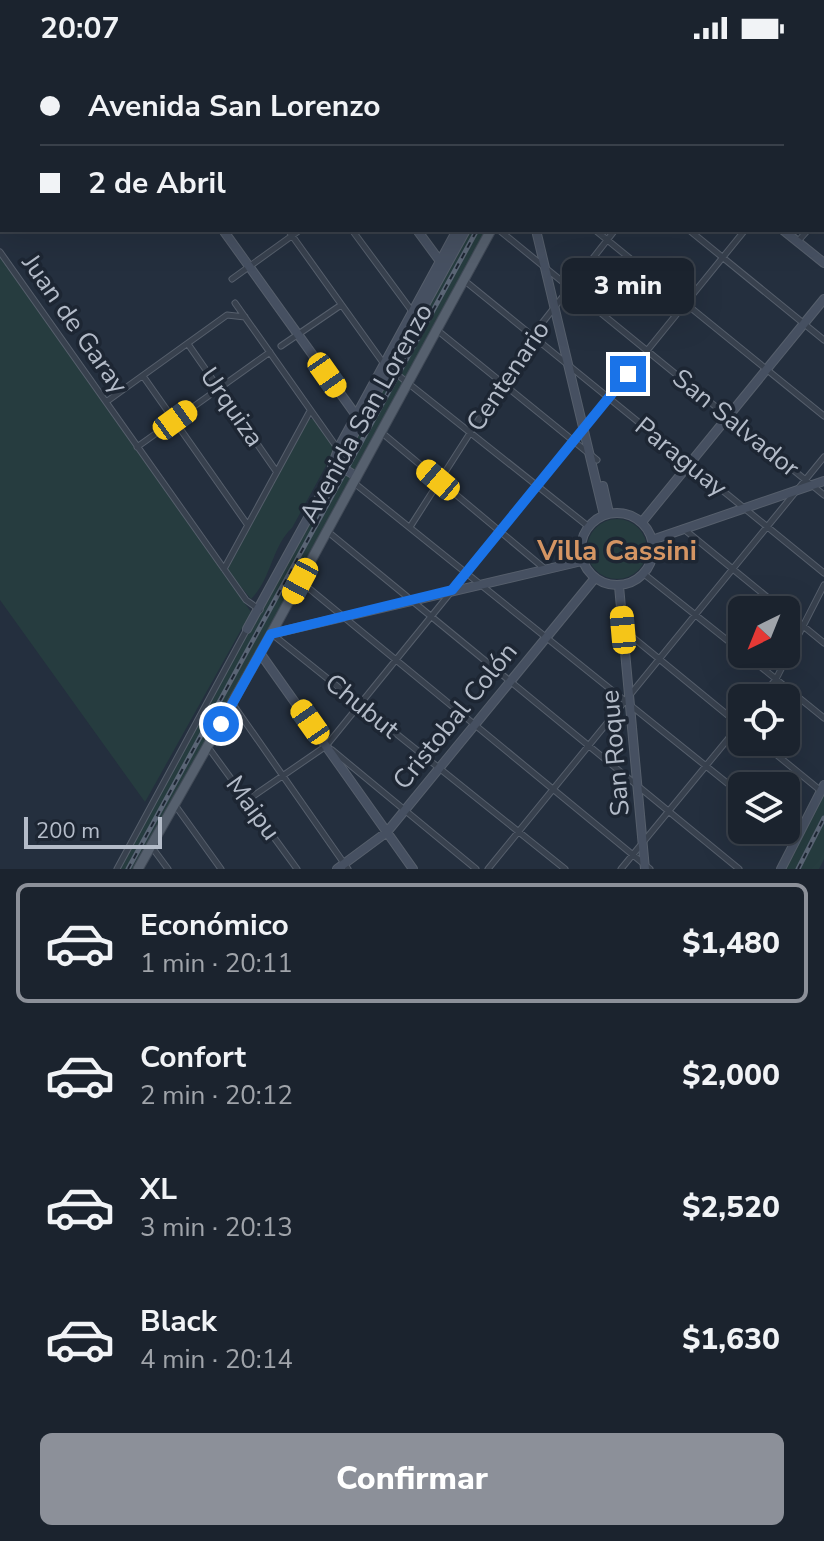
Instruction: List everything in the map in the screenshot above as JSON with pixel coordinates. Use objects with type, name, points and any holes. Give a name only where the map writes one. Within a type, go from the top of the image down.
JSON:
[{"type":"main road","name":"Avenida San Lorenzo","points":[[138,869],[271,634],[490,232]]},
{"type":"street","points":[[224,232],[358,418]]},
{"type":"street","points":[[353,232],[415,315]]},
{"type":"street","points":[[419,232],[443,264]]},
{"type":"street","points":[[443,264],[456,232]]},
{"type":"street","points":[[117,869],[358,418],[443,264],[465,232]]},
{"type":"street","name":"San Salvador","points":[[501,232],[824,495]]},
{"type":"street","points":[[539,232],[607,514]]},
{"type":"street","points":[[597,232],[824,416]]},
{"type":"street","name":"Centenario","points":[[410,527],[532,336],[613,232]]},
{"type":"street","points":[[692,232],[824,340]]},
{"type":"street","points":[[249,799],[326,746],[743,232]]},
{"type":"street","points":[[786,232],[824,263]]},
{"type":"street","points":[[798,242],[806,232]]},
{"type":"street","points":[[232,279],[290,233],[387,367],[589,527]]},
{"type":"street","name":"Juan de Garay","points":[[0,252],[246,600],[258,608]]},
{"type":"street","name":"Paraguay","points":[[464,280],[824,573]]},
{"type":"street","points":[[642,522],[824,299]]},
{"type":"street","points":[[235,303],[341,451]]},
{"type":"street","points":[[281,346],[341,305]]},
{"type":"street","points":[[106,402],[227,315],[246,317]]},
{"type":"street","points":[[437,329],[594,457]]},
{"type":"street","name":"Urquiza","points":[[188,344],[277,471]]},
{"type":"street","points":[[137,447],[270,352]]},
{"type":"street","points":[[143,376],[247,524]]},
{"type":"street","points":[[224,569],[310,411]]},
{"type":"street","points":[[380,432],[546,570]]},
{"type":"street","points":[[809,483],[824,457]]},
{"type":"street","points":[[336,464],[728,784]]},
{"type":"street","points":[[652,540],[797,490],[809,483],[824,481]]},
{"type":"street","points":[[488,869],[797,490]]},
{"type":"street","points":[[607,514],[629,515],[642,522],[652,540],[653,553],[644,574],[619,586],[595,578],[582,561],[582,540],[589,527],[607,514]]},
{"type":"street","points":[[683,529],[766,596]]},
{"type":"street","points":[[327,531],[739,869]]},
{"type":"street","points":[[271,634],[582,561]]},
{"type":"street","points":[[644,574],[728,641]]},
{"type":"street","name":"Cristobal Colón","points":[[343,867],[387,832],[595,578]]},
{"type":"street","points":[[300,581],[647,867]]},
{"type":"street","points":[[772,684],[824,585]]},
{"type":"street","name":"San Roque","points":[[619,586],[628,701],[647,867]]},
{"type":"street","points":[[800,623],[824,643]]},
{"type":"street","points":[[623,630],[728,714]]},
{"type":"street","name":"Chubut","points":[[271,634],[565,869]]},
{"type":"street","points":[[260,653],[413,869]]},
{"type":"street","points":[[762,668],[824,718]]},
{"type":"street","points":[[232,703],[343,867]]},
{"type":"street","points":[[621,869],[728,740]]},
{"type":"street","points":[[326,746],[476,869]]},
{"type":"street","name":"Maipu","points":[[208,747],[249,799],[297,869]]},
{"type":"street","points":[[780,756],[822,788],[800,831]]},
{"type":"street","points":[[175,805],[221,869]]},
{"type":"street","points":[[781,869],[794,844]]},
{"type":"street","points":[[151,846],[168,869]]},
{"type":"green space","points":[[465,232],[490,232],[138,869],[117,869]]},
{"type":"green space","points":[[0,257],[251,612],[145,802],[0,600]]},
{"type":"green space","points":[[309,419],[315,419],[334,446],[333,453],[251,599],[227,570]]},
{"type":"green space","points":[[617,519],[629,521],[638,528],[645,537],[645,561],[638,570],[629,577],[617,579],[605,577],[596,570],[589,561],[587,549],[589,537],[596,528],[605,521]]},
{"type":"green space","points":[[824,785],[824,859],[819,869],[781,869],[794,844],[800,844],[800,832]]},
{"type":"railway","points":[[128,869],[476,232]]},
{"type":"railway","points":[[798,869],[824,818]]},
{"type":"district","name":"Villa Cassini","points":[[617,551]]},
{"type":"route","points":[[221,724],[271,634],[452,590],[628,374]]}]
